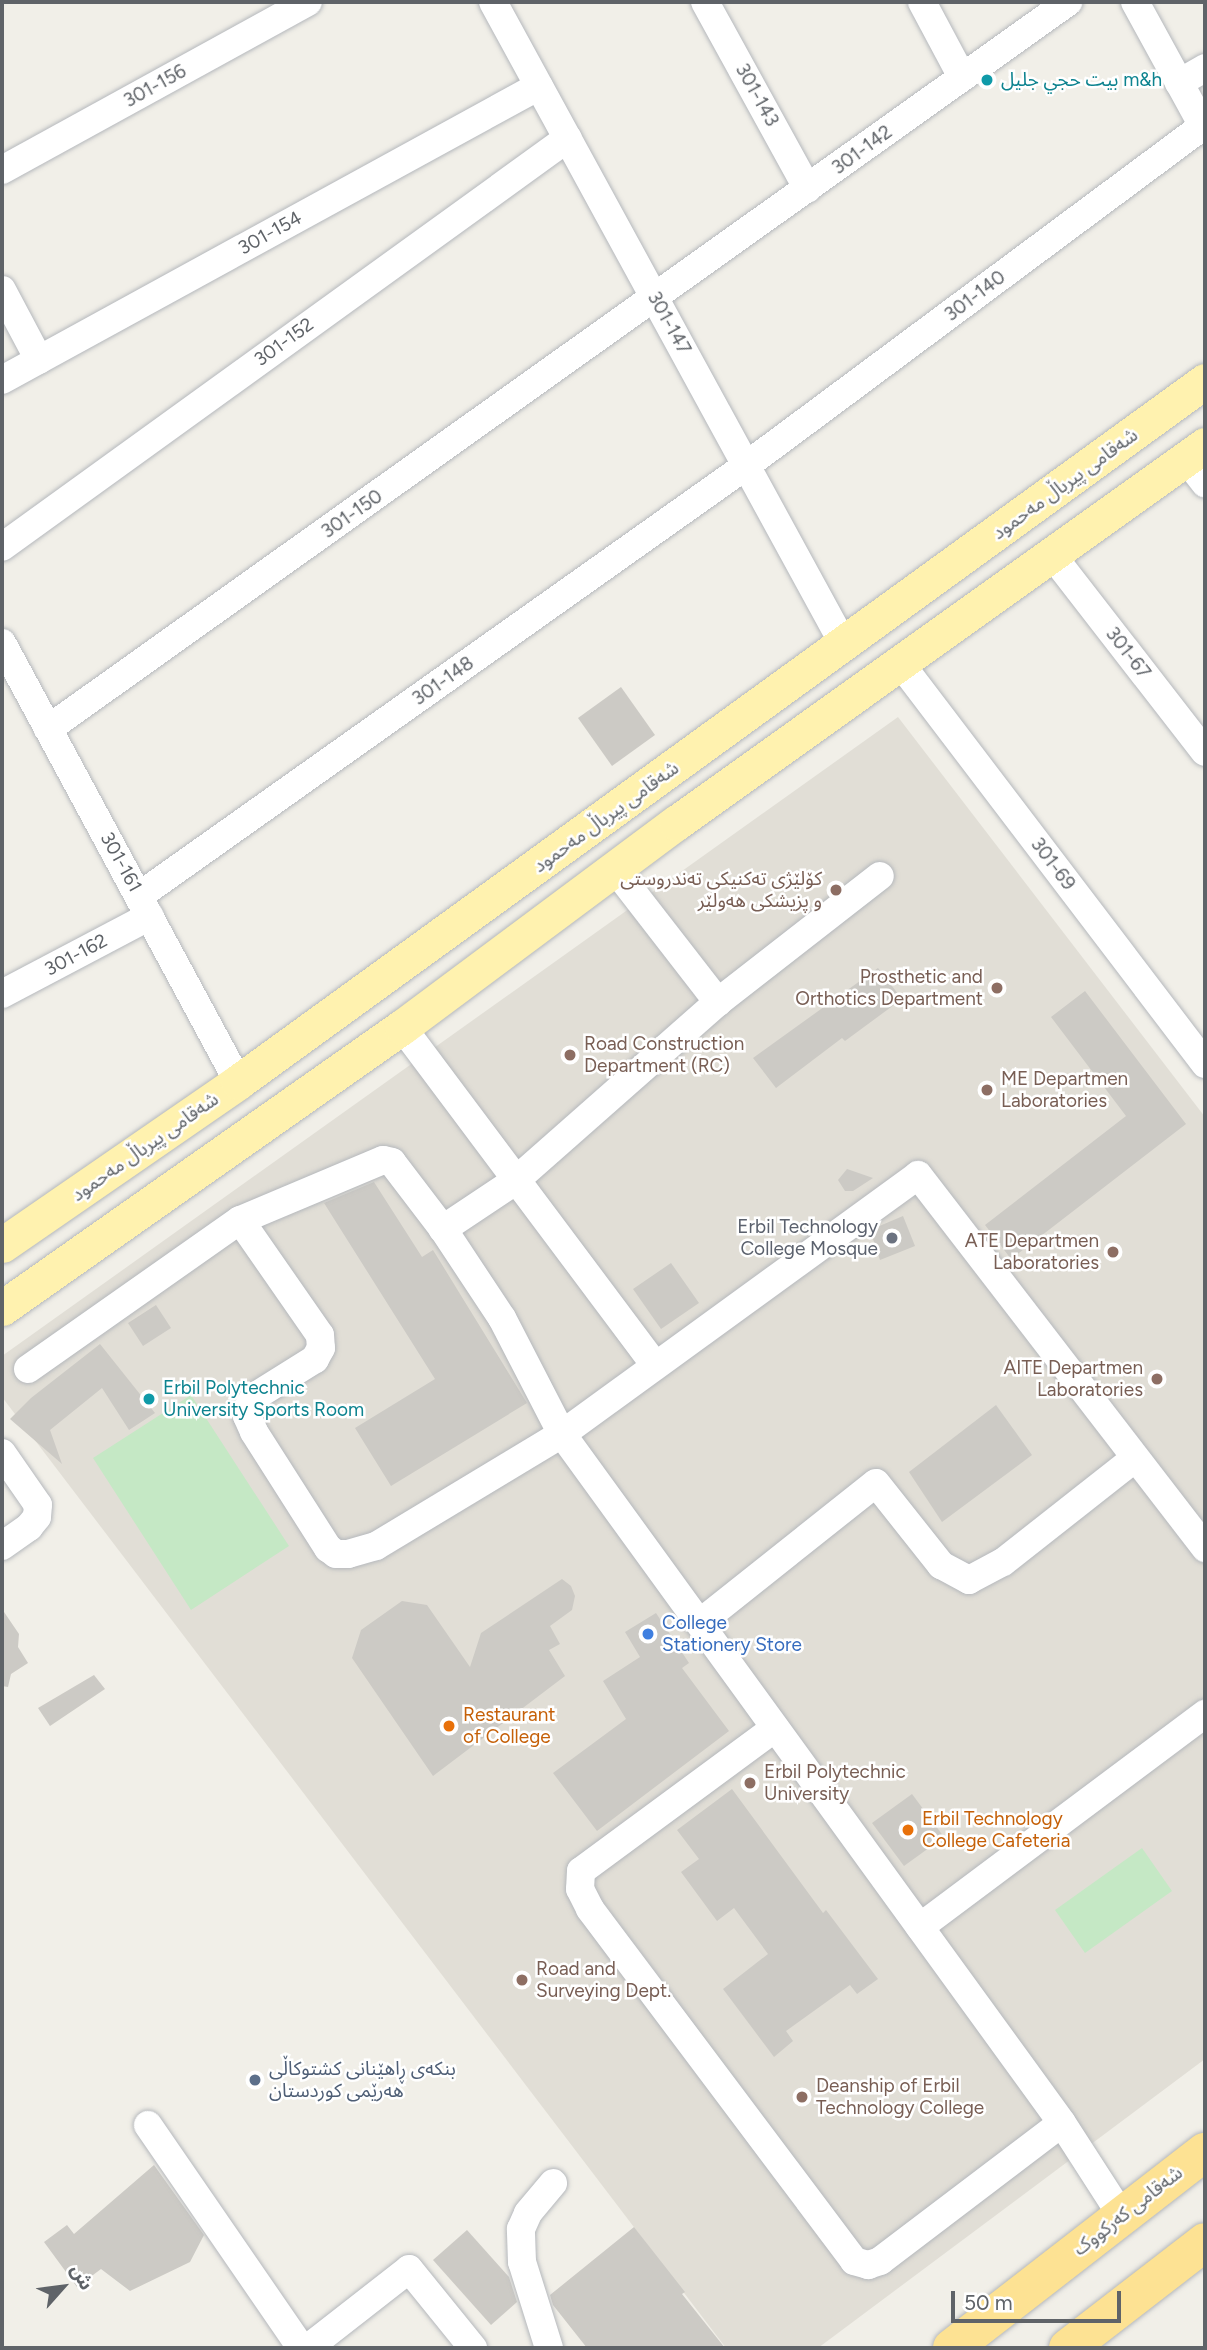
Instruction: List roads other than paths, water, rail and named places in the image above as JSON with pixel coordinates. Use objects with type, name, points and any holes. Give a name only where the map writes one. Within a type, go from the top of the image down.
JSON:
[{"type":"highway","name":"شەقامی کەرکووک","points":[[952,2348],[1205,2151]]},
{"type":"highway","points":[[1068,2348],[1205,2242]]},
{"type":"main road","name":"شەقامی پیرباڵ مەحمود","points":[[2,1245],[238,1082],[1205,381]]},
{"type":"main road","points":[[2,1308],[401,1027],[676,823],[1052,555],[1199,462]]},
{"type":"main road","points":[[649,785],[676,823]]},
{"type":"street","name":"301-156","points":[[2,170],[308,2]]},
{"type":"street","name":"301-147","points":[[493,2],[844,645]]},
{"type":"street","name":"301-143","points":[[705,2],[808,189]]},
{"type":"street","points":[[922,2],[962,77]]},
{"type":"street","name":"301-142","points":[[656,299],[1068,2]]},
{"type":"street","points":[[1135,2],[1204,128]]},
{"type":"street","points":[[1179,83],[1205,68]]},
{"type":"street","name":"301-154","points":[[2,380],[539,86]]},
{"type":"street","name":"301-140","points":[[747,466],[1204,128]]},
{"type":"street","name":"301-152","points":[[2,547],[568,138]]},
{"type":"street","points":[[2,290],[39,359]]},
{"type":"street","name":"301-150","points":[[48,729],[656,299]]},
{"type":"street","name":"301-148","points":[[145,906],[747,466]]},
{"type":"street","name":"301-67","points":[[1052,555],[1205,752]]},
{"type":"street","name":"301-161","points":[[2,643],[238,1082]]},
{"type":"street","name":"301-69","points":[[900,663],[1205,1064]]},
{"type":"street","points":[[614,868],[718,1002]]},
{"type":"street","points":[[443,1229],[515,1181],[718,1002],[880,876]]},
{"type":"street","name":"301-162","points":[[2,994],[145,906]]},
{"type":"street","points":[[401,1027],[655,1365]]},
{"type":"street","points":[[28,1369],[240,1220],[383,1160],[392,1162],[443,1229],[502,1318],[562,1434],[1062,2123],[1122,2216]]},
{"type":"street","points":[[240,1220],[320,1335],[321,1348],[315,1359],[254,1397],[247,1409],[247,1416],[254,1432],[328,1548],[336,1553],[348,1554],[376,1546],[562,1434],[918,1175],[1205,1549]]},
{"type":"street","points":[[2,1453],[38,1505],[37,1517],[29,1527],[2,1545]]},
{"type":"street","points":[[701,1622],[876,1483],[941,1565],[968,1580],[1003,1562],[1135,1458]]},
{"type":"street","points":[[920,1927],[1205,1714]]},
{"type":"street","points":[[775,1728],[581,1871],[580,1889],[590,1909],[854,2261],[868,2265],[880,2261],[1062,2123]]},
{"type":"street","points":[[148,2125],[301,2348]]},
{"type":"street","points":[[549,2348],[522,2262],[521,2229],[528,2213],[553,2183]]},
{"type":"street","points":[[308,2348],[409,2269],[472,2348]]},
{"type":"place","name":"بيت حجي جليل m&h","points":[[987,80]]},
{"type":"place","name":"کۆلێژی تەکنیکی تەندروستی و پزیشکی هەولێر","points":[[836,890]]},
{"type":"place","name":"Prosthetic and Orthotics Department","points":[[997,988]]},
{"type":"place","name":"Road Construction Department (RC)","points":[[570,1055]]},
{"type":"place","name":"ME Departmen Laboratories","points":[[987,1090]]},
{"type":"place","name":"Erbil Technology College Mosque","points":[[892,1238]]},
{"type":"place","name":"ATE Departmen Laboratories","points":[[1113,1252]]},
{"type":"place","name":"AITE Departmen Laboratories","points":[[1157,1379]]},
{"type":"place","name":"Erbil Polytechnic University Sports Room","points":[[149,1399]]},
{"type":"place","name":"College Stationery Store","points":[[648,1634]]},
{"type":"place","name":"Restaurant of College","points":[[449,1726]]},
{"type":"place","name":"Erbil Polytechnic University","points":[[750,1783]]},
{"type":"place","name":"Erbil Technology College Cafeteria","points":[[908,1830]]},
{"type":"place","name":"Road and Surveying Dept.","points":[[522,1980]]},
{"type":"place","name":"بنکەی ڕاهێنانی کشتوکاڵی هەرێمی کوردستان","points":[[255,2080]]},
{"type":"place","name":"Deanship of Erbil Technology College","points":[[802,2097]]}]
